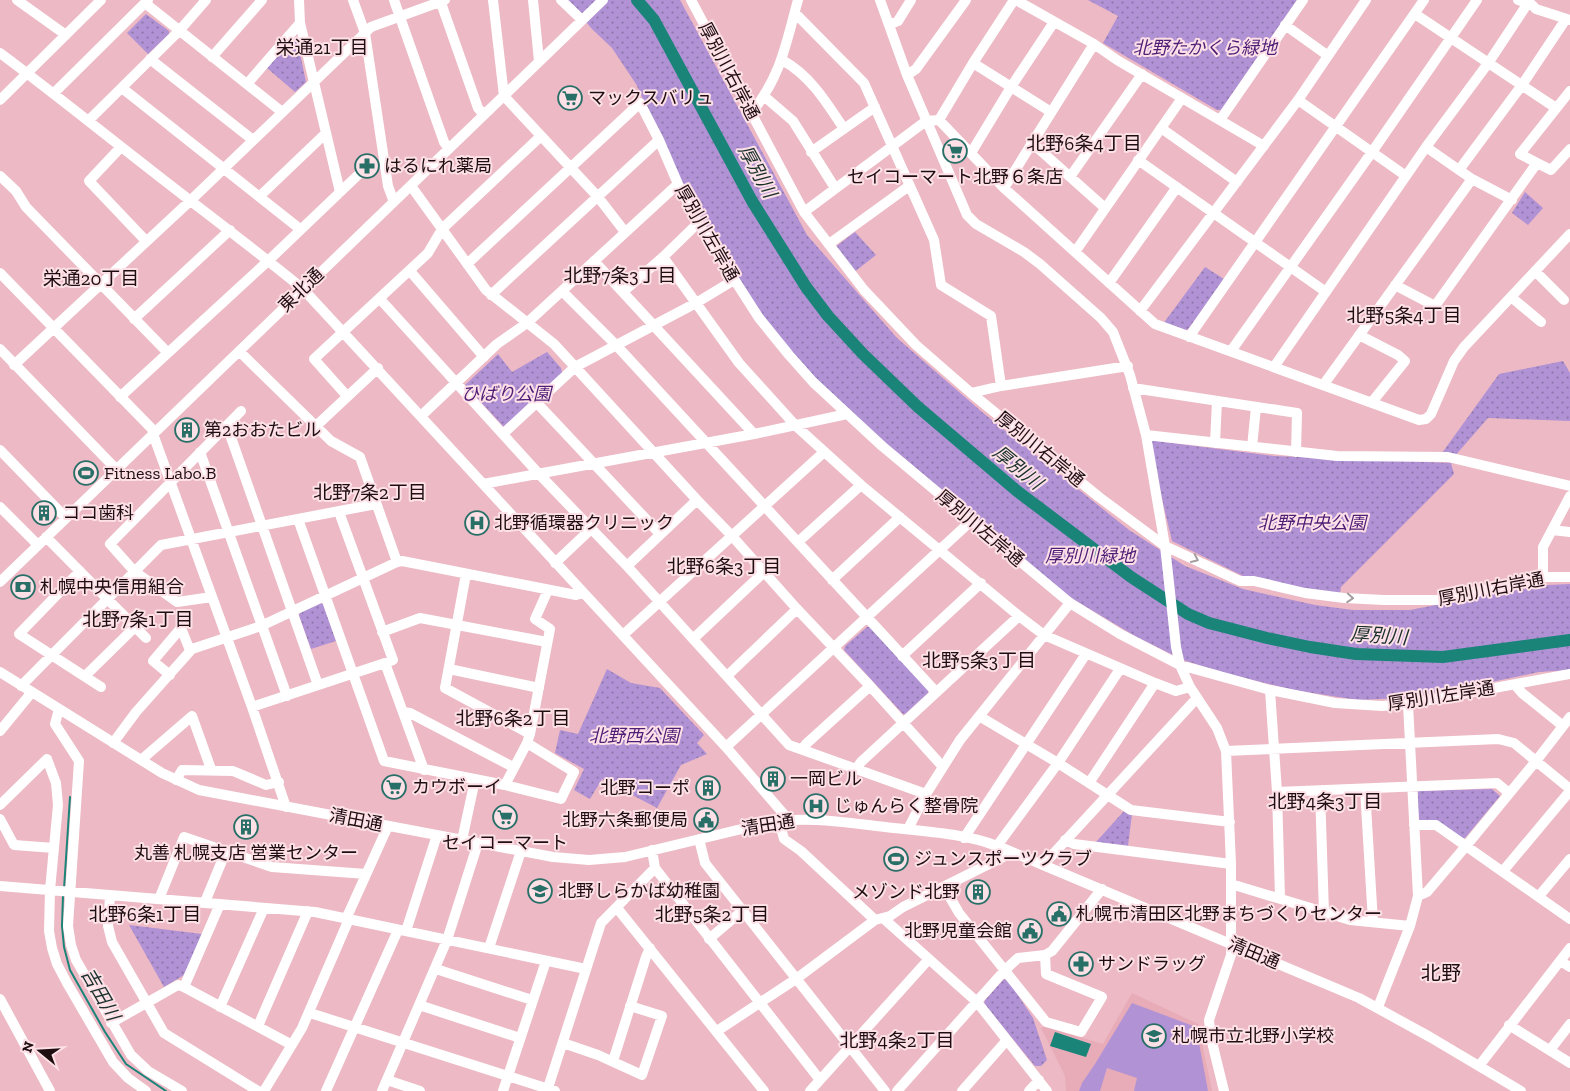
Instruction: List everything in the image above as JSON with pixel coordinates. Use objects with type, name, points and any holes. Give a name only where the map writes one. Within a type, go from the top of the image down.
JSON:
[{"type":"street","points":[[17,0],[66,35]]},
{"type":"street","points":[[0,100],[35,80],[66,35],[101,0]]},
{"type":"street","points":[[88,121],[179,31],[206,0]]},
{"type":"street","points":[[212,57],[262,0]]},
{"type":"street","points":[[299,0],[300,23],[340,192]]},
{"type":"street","points":[[353,0],[365,32],[388,186],[394,202]]},
{"type":"street","points":[[394,0],[444,142],[449,149]]},
{"type":"street","points":[[493,0],[504,96],[598,197],[625,232]]},
{"type":"street","points":[[533,0],[539,61]]},
{"type":"street","points":[[561,0],[582,20]]},
{"type":"street","name":"東北通","points":[[2,577],[240,352],[303,288],[604,0]]},
{"type":"street","name":"厚別川右岸通","points":[[691,0],[804,212],[864,290],[910,338],[971,393],[1099,497],[1165,546],[1240,581],[1254,581],[1305,593],[1344,598],[1436,600],[1543,577],[1570,577]]},
{"type":"street","points":[[751,112],[764,96],[782,60],[798,0]]},
{"type":"street","points":[[880,0],[926,122],[967,215],[976,224],[1024,252],[1040,264],[1101,318],[1113,332],[1128,366],[1146,435],[1168,564],[1175,638],[1180,665],[1190,687],[1218,728],[1226,751],[1232,884],[1231,955],[1209,1020],[1210,1038],[1224,1091]]},
{"type":"street","points":[[889,25],[898,20],[911,0]]},
{"type":"street","points":[[907,75],[916,69],[966,0]]},
{"type":"street","points":[[939,120],[972,63],[1015,0],[1094,44],[1264,146]]},
{"type":"street","points":[[1220,120],[1302,0]]},
{"type":"street","points":[[1140,311],[1298,100],[1366,0]]},
{"type":"street","points":[[1190,337],[1424,0]]},
{"type":"street","points":[[1231,351],[1477,0]]},
{"type":"street","points":[[1459,170],[1568,20],[1536,8],[1532,2],[1518,0]]},
{"type":"street","points":[[14,364],[190,201],[371,27],[442,1],[478,108],[484,114]]},
{"type":"street","points":[[54,93],[146,2],[179,31],[282,112]]},
{"type":"street","points":[[1274,367],[1426,147],[1532,2]]},
{"type":"street","points":[[795,12],[864,83],[934,240],[941,285],[991,316],[1001,386]]},
{"type":"street","points":[[1415,14],[1556,108]]},
{"type":"street","points":[[971,154],[1011,87],[1054,22]]},
{"type":"street","points":[[247,84],[300,23]]},
{"type":"street","points":[[1285,25],[1328,55]]},
{"type":"street","points":[[1004,188],[1094,44]]},
{"type":"street","points":[[0,53],[303,288],[582,593],[726,747],[783,820],[784,839],[929,959],[977,1002],[1047,1091]]},
{"type":"street","points":[[150,59],[253,140]]},
{"type":"street","points":[[782,60],[794,66],[823,95],[844,129]]},
{"type":"street","points":[[972,63],[1051,112]]},
{"type":"street","points":[[1070,177],[1142,74]]},
{"type":"street","points":[[122,88],[300,229]]},
{"type":"street","points":[[1570,91],[1520,154],[1551,170],[1570,149]]},
{"type":"street","points":[[764,96],[793,121],[835,188]]},
{"type":"street","points":[[1075,252],[1182,98]]},
{"type":"street","points":[[1298,100],[1406,176]]},
{"type":"street","name":"厚別川左岸通","points":[[571,168],[640,104],[660,140],[678,184],[698,223],[759,318],[813,382],[882,446],[1070,603],[1120,634],[1180,665],[1270,690],[1336,703],[1382,706],[1408,704],[1570,674]]},
{"type":"street","points":[[811,152],[875,107]]},
{"type":"street","points":[[804,212],[926,122],[939,120]]},
{"type":"street","points":[[939,120],[1004,188],[1155,324],[1420,420],[1426,419],[1431,414],[1454,361],[1464,347],[1570,234]]},
{"type":"street","points":[[1161,128],[1237,182]]},
{"type":"street","points":[[260,196],[326,133]]},
{"type":"street","points":[[347,396],[314,359],[410,271],[428,253],[442,229],[541,136]]},
{"type":"street","points":[[492,295],[660,140]]},
{"type":"street","points":[[1032,142],[1105,208]]},
{"type":"street","points":[[122,147],[89,181],[146,241]]},
{"type":"street","points":[[1426,147],[1472,179],[1512,200]]},
{"type":"street","points":[[1138,160],[1326,292]]},
{"type":"street","points":[[1395,285],[1435,306],[1537,163]]},
{"type":"street","points":[[467,264],[571,168]]},
{"type":"street","points":[[120,397],[358,175]]},
{"type":"street","points":[[0,176],[16,191],[26,207],[168,353]]},
{"type":"street","points":[[1324,384],[1472,179]]},
{"type":"street","points":[[420,416],[497,344],[527,323],[678,184]]},
{"type":"street","points":[[411,186],[467,264],[492,295],[554,344],[943,767]]},
{"type":"street","points":[[829,244],[909,186]]},
{"type":"street","points":[[1109,283],[1176,187]]},
{"type":"street","points":[[623,292],[663,258],[698,223]]},
{"type":"street","points":[[134,319],[230,230]]},
{"type":"street","points":[[663,258],[739,363],[796,426],[861,485],[1019,616],[1044,635],[1155,683],[1176,691],[1190,687]]},
{"type":"street","points":[[594,261],[754,434]]},
{"type":"street","points":[[410,271],[484,357]]},
{"type":"street","points":[[1535,271],[1564,300]]},
{"type":"street","points":[[0,273],[154,433],[279,782],[286,807]]},
{"type":"street","points":[[504,433],[575,367],[696,303],[734,280]]},
{"type":"street","points":[[562,291],[616,345],[936,692]]},
{"type":"street","points":[[1511,297],[1541,322]]},
{"type":"street","points":[[380,299],[504,433],[539,474],[627,566],[790,744],[926,794]]},
{"type":"street","points":[[1359,334],[1398,355],[1405,361],[1372,402]]},
{"type":"street","points":[[0,349],[116,469]]},
{"type":"street","points":[[240,352],[331,441],[360,457],[397,562]]},
{"type":"street","points":[[971,393],[1001,386],[1128,366]]},
{"type":"street","points":[[316,426],[378,368]]},
{"type":"street","points":[[1134,388],[1296,413],[1296,452]]},
{"type":"street","points":[[1215,443],[1217,401]]},
{"type":"street","points":[[537,403],[660,534]]},
{"type":"street","points":[[1252,447],[1256,407]]},
{"type":"street","points":[[212,597],[177,602],[134,571],[110,544],[241,412]]},
{"type":"street","points":[[483,484],[796,426],[847,414]]},
{"type":"street","points":[[226,426],[318,685]]},
{"type":"street","points":[[1146,435],[1296,452],[1361,457],[1448,457],[1570,486]]},
{"type":"street","points":[[0,450],[66,518]]},
{"type":"street","points":[[200,452],[287,696]]},
{"type":"street","points":[[623,635],[824,452]]},
{"type":"street","points":[[798,542],[861,485]]},
{"type":"street","points":[[1543,577],[1543,547],[1570,496]]},
{"type":"street","points":[[627,566],[697,500]]},
{"type":"street","points":[[21,686],[161,545],[376,504]]},
{"type":"street","points":[[0,507],[38,545]]},
{"type":"street","points":[[252,707],[392,660],[339,512]]},
{"type":"street","points":[[832,580],[900,517]]},
{"type":"street","points":[[298,519],[384,761],[561,799],[574,772],[529,738],[445,688],[466,574]]},
{"type":"street","points":[[726,747],[971,521]]},
{"type":"street","points":[[555,563],[591,529]]},
{"type":"street","points":[[1552,530],[1570,532]]},
{"type":"street","points":[[46,537],[146,638]]},
{"type":"street","points":[[113,742],[136,712],[192,649],[227,639],[261,626],[397,562],[402,561],[576,595],[582,593]]},
{"type":"street","points":[[80,570],[19,634],[101,686]]},
{"type":"street","points":[[693,639],[763,573]]},
{"type":"street","points":[[902,656],[981,584]]},
{"type":"street","points":[[505,786],[529,738],[550,629],[535,619],[548,590]]},
{"type":"street","points":[[908,830],[926,794],[960,740],[1070,603]]},
{"type":"street","points":[[727,676],[797,609]]},
{"type":"street","points":[[856,769],[861,762],[1019,616]]},
{"type":"street","points":[[382,632],[420,618],[547,642]]},
{"type":"street","points":[[85,676],[135,626]]},
{"type":"street","points":[[170,675],[153,660],[181,628],[189,648],[192,649]]},
{"type":"street","points":[[964,838],[1086,654]]},
{"type":"street","points":[[385,663],[424,770]]},
{"type":"street","points":[[997,846],[1058,763],[1120,668]]},
{"type":"street","points":[[449,669],[538,688]]},
{"type":"street","name":"清田通","points":[[0,672],[176,780],[212,793],[553,857],[589,860],[624,857],[783,820],[818,820],[908,830],[964,838],[997,846],[1344,991],[1378,1007],[1521,1091]]},
{"type":"street","points":[[1089,783],[1155,683]]},
{"type":"street","points":[[1515,685],[1522,693],[1563,726]]},
{"type":"street","points":[[802,750],[806,744],[870,686]]},
{"type":"street","points":[[1270,690],[1277,792],[1280,898]]},
{"type":"street","points":[[0,731],[32,692]]},
{"type":"street","points":[[1043,865],[1197,698]]},
{"type":"street","points":[[1378,1007],[1410,926],[1418,896],[1408,704]]},
{"type":"street","points":[[59,709],[55,724],[79,761],[68,891],[68,926],[71,945],[76,960],[125,1046],[148,1071],[182,1091]]},
{"type":"street","points":[[403,712],[410,713],[513,767]]},
{"type":"street","points":[[141,760],[192,716],[211,769]]},
{"type":"street","points":[[979,716],[1058,763],[1131,810],[1230,822]]},
{"type":"street","points":[[1418,896],[1427,892],[1536,761],[1570,717]]},
{"type":"street","points":[[1226,751],[1498,739],[1514,743],[1570,790],[1503,871]]},
{"type":"street","points":[[0,805],[48,759],[56,784],[57,798],[49,931],[57,964],[113,1062],[128,1078],[146,1091]]},
{"type":"street","points":[[176,780],[182,770],[211,769],[233,771],[266,786],[279,782]]},
{"type":"street","points":[[462,840],[475,780]]},
{"type":"street","points":[[1277,792],[1497,783],[1509,792]]},
{"type":"street","points":[[1365,789],[1373,922]]},
{"type":"street","points":[[1320,791],[1324,913]]},
{"type":"street","points":[[0,819],[14,845],[54,848]]},
{"type":"street","points":[[1414,825],[1436,825],[1570,919]]},
{"type":"street","points":[[264,1091],[310,1013],[366,874],[388,826]]},
{"type":"street","points":[[326,1091],[354,1027],[402,930],[437,835]]},
{"type":"street","points":[[159,899],[184,837],[272,867],[366,874]]},
{"type":"street","points":[[699,839],[705,863],[885,1091]]},
{"type":"street","points":[[1065,840],[1074,844],[1231,864]]},
{"type":"street","points":[[382,1091],[436,969],[478,843]]},
{"type":"street","points":[[652,850],[655,868],[820,1080]]},
{"type":"street","points":[[205,902],[226,851]]},
{"type":"street","points":[[489,948],[521,851]]},
{"type":"street","points":[[717,1031],[796,979],[879,919],[890,916],[903,907],[1010,852]]},
{"type":"street","points":[[1539,896],[1570,859]]},
{"type":"street","points":[[310,1013],[550,1090],[601,923],[655,868]]},
{"type":"street","points":[[1232,884],[1350,920],[1410,926]]},
{"type":"street","points":[[0,886],[308,911],[586,969]]},
{"type":"street","points":[[944,887],[958,913],[1046,1022],[1081,1032],[1102,997],[1046,974],[1045,955]]},
{"type":"street","points":[[897,1091],[1005,970],[1018,958],[1045,955],[1052,951],[1102,889]]},
{"type":"street","points":[[110,896],[109,934],[164,1033],[169,1038],[258,1091]]},
{"type":"street","points":[[184,987],[220,904]]},
{"type":"street","points":[[220,1007],[264,908]]},
{"type":"street","points":[[617,908],[764,1091]]},
{"type":"street","points":[[258,1026],[308,911]]},
{"type":"street","points":[[709,939],[742,911]]},
{"type":"street","points":[[613,1061],[650,948]]},
{"type":"street","points":[[1479,1066],[1570,948]]},
{"type":"street","points":[[810,1091],[929,959]]},
{"type":"street","points":[[503,1091],[546,961]]},
{"type":"street","points":[[1560,961],[1570,967]]},
{"type":"street","points":[[436,969],[532,1000]]},
{"type":"street","points":[[111,1023],[178,985],[292,1045]]},
{"type":"street","points":[[0,1001],[50,1091]]},
{"type":"street","points":[[419,1005],[520,1038]]},
{"type":"street","points":[[563,1043],[613,1061],[642,1075],[662,1016],[630,1006]]},
{"type":"street","points":[[1550,1050],[1570,1024]]},
{"type":"street","points":[[1509,1025],[1570,1063]]},
{"type":"street","points":[[962,1091],[1007,1040]]},
{"type":"street","points":[[386,1080],[420,1091]]},
{"type":"street","points":[[1029,1091],[1039,1080]]},
{"type":"shaded area","name":"札幌市立北野小学校","points":[[1132,993],[1198,1024],[1212,1091],[1066,1091],[1065,1076],[1041,1028],[1045,1026],[1103,1044]]},
{"type":"shaded area","points":[[1055,1032],[1091,1044],[1086,1057],[1050,1046]]},
{"type":"green space","name":"厚別川緑地","points":[[567,0],[680,0],[807,235],[897,338],[982,412],[1129,530],[1185,566],[1243,589],[1315,605],[1353,610],[1410,610],[1548,585],[1570,584],[1570,670],[1539,672],[1405,698],[1357,700],[1294,690],[1224,673],[1183,660],[1135,636],[1068,596],[861,422],[824,388],[777,336],[702,226],[636,84],[612,48],[592,29]]},
{"type":"green space","name":"北野たかくら緑地","points":[[1088,0],[1297,0],[1221,110],[1217,110],[1103,43],[1118,16]]},
{"type":"green space","points":[[146,14],[169,31],[169,34],[148,54],[127,33]]},
{"type":"green space","points":[[293,38],[297,39],[306,82],[295,92],[267,68]]},
{"type":"green space","points":[[1525,192],[1543,208],[1528,225],[1512,213]]},
{"type":"green space","points":[[855,232],[876,255],[853,273],[834,248]]},
{"type":"green space","points":[[1205,267],[1224,279],[1189,328],[1185,331],[1163,324]]},
{"type":"green space","name":"ひばり公園","points":[[547,352],[561,368],[562,373],[504,427],[465,385],[498,354],[512,372]]},
{"type":"green space","points":[[1563,361],[1570,373],[1570,421],[1488,418],[1454,457],[1442,453],[1499,374]]},
{"type":"green space","name":"北野中央公園","points":[[1148,440],[1274,456],[1451,463],[1454,474],[1341,587],[1340,594],[1249,579],[1172,541]]},
{"type":"green space","points":[[320,603],[323,604],[336,641],[311,649],[299,616],[300,612]]},
{"type":"green space","points":[[867,627],[870,627],[928,690],[928,693],[905,714],[844,650],[845,646]]},
{"type":"green space","name":"北野西公園","points":[[607,669],[631,683],[660,688],[704,735],[697,743],[707,754],[681,765],[657,808],[602,779],[590,799],[574,790],[584,769],[555,753],[560,730],[578,734]]},
{"type":"green space","points":[[1492,789],[1500,796],[1465,838],[1418,820],[1418,791]]},
{"type":"green space","points":[[1124,811],[1132,814],[1128,846],[1096,842]]},
{"type":"green space","points":[[129,925],[202,934],[184,975],[164,987]]},
{"type":"green space","points":[[1004,979],[1008,980],[1033,1018],[1047,1060],[1041,1066],[1035,1066],[984,1004],[985,1000]]},
{"type":"green space","name":"札幌市立北野小学校","points":[[1132,1003],[1196,1027],[1208,1091],[1134,1091],[1137,1078],[1107,1068],[1100,1091],[1079,1091],[1082,1083]]},
{"type":"waterway","name":"厚別川","points":[[637,0],[654,20],[752,201],[806,287],[828,316],[863,354],[918,407],[1017,491],[1131,577],[1188,614],[1209,623],[1267,638],[1356,654],[1443,657],[1570,640]]},
{"type":"waterway","name":"吉田川","points":[[64,889],[70,797]]},
{"type":"waterway","name":"吉田川","points":[[63,896],[62,926],[64,947],[70,970],[105,1032],[126,1064],[166,1091]]},
{"type":"place","name":"マックスバリュ","points":[[570,98]]},
{"type":"place","name":"セイコーマート北野６条店","points":[[955,151]]},
{"type":"place","name":"はるにれ薬局","points":[[367,166]]},
{"type":"place","name":"第2おおたビル","points":[[187,430]]},
{"type":"place","name":"Fitness Labo.B","points":[[86,473]]},
{"type":"place","name":"ココ歯科","points":[[44,513]]},
{"type":"place","name":"北野循環器クリニック","points":[[477,523]]},
{"type":"place","name":"札幌中央信用組合","points":[[23,587]]},
{"type":"place","name":"一岡ビル","points":[[773,779]]},
{"type":"place","name":"カウボーイ","points":[[394,787]]},
{"type":"place","name":"北野コーポ","points":[[708,788]]},
{"type":"place","name":"じゅんらく整骨院","points":[[816,806]]},
{"type":"place","name":"セイコーマート","points":[[505,817]]},
{"type":"place","name":"北野六条郵便局","points":[[706,820]]},
{"type":"place","name":"丸善 札幌支店 営業センター","points":[[246,827]]},
{"type":"place","name":"ジュンスポーツクラブ","points":[[896,859]]},
{"type":"place","name":"北野しらかば幼稚園","points":[[540,891]]},
{"type":"place","name":"メゾンド北野","points":[[978,892]]},
{"type":"place","name":"札幌市清田区北野まちづくりセンター","points":[[1059,914]]},
{"type":"place","name":"北野児童会館","points":[[1030,931]]},
{"type":"place","name":"サンドラッグ","points":[[1081,964]]},
{"type":"place","name":"札幌市立北野小学校","points":[[1154,1036]]},
{"type":"district","name":"栄通21丁目","points":[[322,47]]},
{"type":"district","name":"北野6条4丁目","points":[[1084,143]]},
{"type":"district","name":"北野7条3丁目","points":[[620,275]]},
{"type":"district","name":"栄通20丁目","points":[[91,278]]},
{"type":"district","name":"北野5条4丁目","points":[[1404,315]]},
{"type":"district","name":"北野7条2丁目","points":[[370,492]]},
{"type":"district","name":"北野6条3丁目","points":[[724,566]]},
{"type":"district","name":"北野7条1丁目","points":[[138,619]]},
{"type":"district","name":"北野5条3丁目","points":[[979,660]]},
{"type":"district","name":"北野6条2丁目","points":[[513,718]]},
{"type":"district","name":"北野4条3丁目","points":[[1325,801]]},
{"type":"district","name":"北野6条1丁目","points":[[145,914]]},
{"type":"district","name":"北野5条2丁目","points":[[712,914]]},
{"type":"district","name":"北野","points":[[1441,973]]},
{"type":"district","name":"北野4条2丁目","points":[[897,1040]]}]
